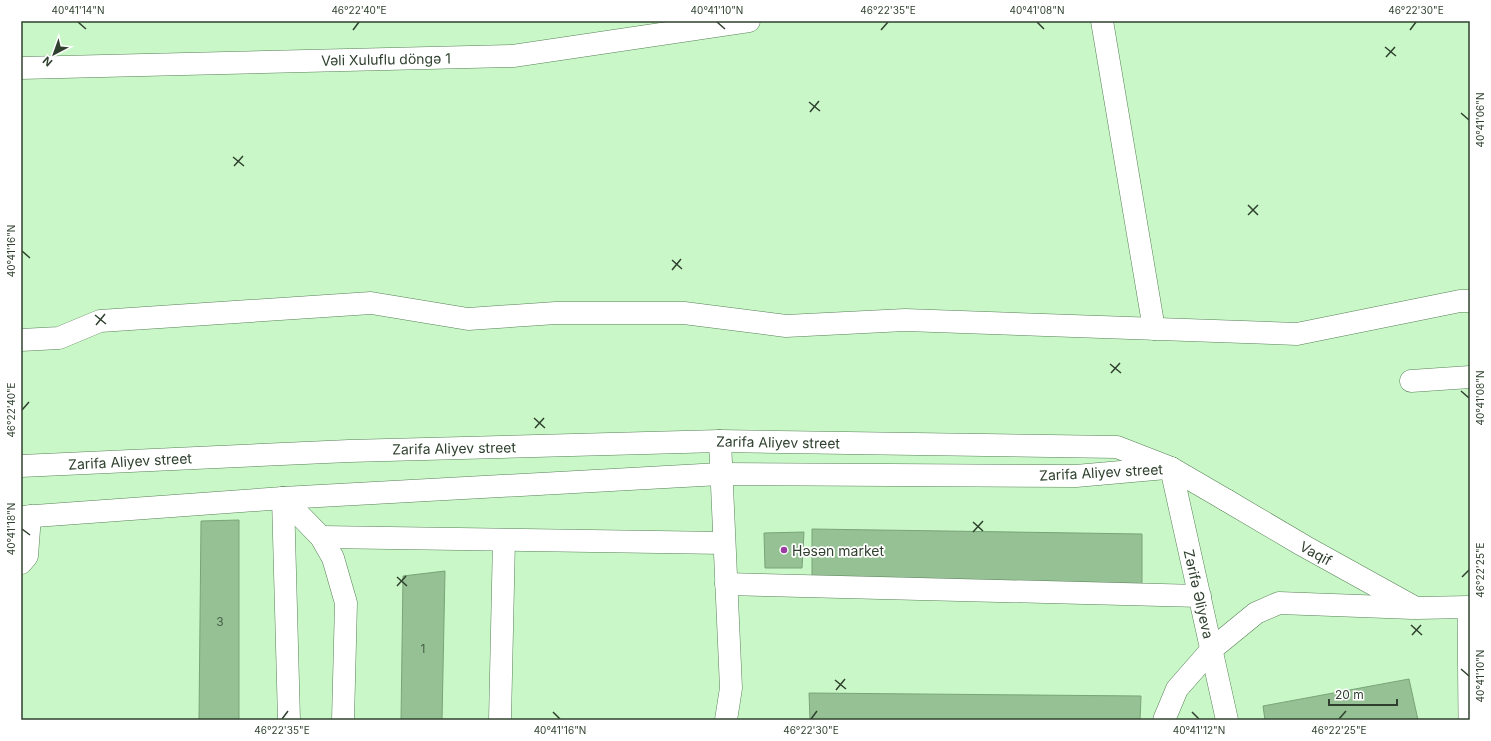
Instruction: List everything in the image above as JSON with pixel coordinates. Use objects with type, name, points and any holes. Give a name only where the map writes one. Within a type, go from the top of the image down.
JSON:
[{"type":"street","name":"Vəli Xuluflu döngə 1","points":[[21,68],[513,56],[748,21]]},
{"type":"street","points":[[1102,21],[1154,329]]},
{"type":"street","points":[[21,340],[59,338],[100,321],[371,303],[468,319],[556,313],[684,313],[786,326],[905,320],[1297,334],[1460,301],[1470,301]]},
{"type":"street","points":[[1411,381],[1470,377]]},
{"type":"street","points":[[720,441],[720,474],[731,688],[726,720]]},
{"type":"street","name":"Zarifa Aliyev street","points":[[21,466],[349,451],[720,441],[1117,447],[1171,468]]},
{"type":"street","name":"Zarifa Aliyev street","points":[[25,516],[283,498],[720,474],[1076,476],[1171,468]]},
{"type":"street","name":"Vaqif","points":[[1171,468],[1304,546],[1416,608]]},
{"type":"street","name":"Zərifə Əliyeva","points":[[1171,468],[1227,720]]},
{"type":"street","points":[[283,498],[321,537],[333,558],[346,603],[343,720]]},
{"type":"street","points":[[283,498],[289,720]]},
{"type":"street","points":[[21,563],[27,556],[25,516]]},
{"type":"street","points":[[321,537],[724,543]]},
{"type":"street","points":[[500,720],[504,540]]},
{"type":"street","points":[[726,584],[1200,596]]},
{"type":"street","points":[[1164,720],[1177,689],[1212,649],[1256,613],[1279,603],[1350,607],[1467,607]]},
{"type":"lane","points":[[1466,720],[1467,607]]},
{"type":"building","points":[[239,520],[239,720],[199,720],[201,521]]},
{"type":"building","points":[[812,529],[1142,534],[1142,584],[812,584]]},
{"type":"building","name":"Həsən market","points":[[804,532],[802,568],[765,568],[764,533]]},
{"type":"building","points":[[445,571],[442,720],[401,720],[403,576]]},
{"type":"building","points":[[1409,679],[1418,720],[1265,720],[1263,706]]},
{"type":"building","points":[[809,693],[1141,696],[1140,720],[810,720]]},
{"type":"place","name":"Həsən market","points":[[784,550]]}]
